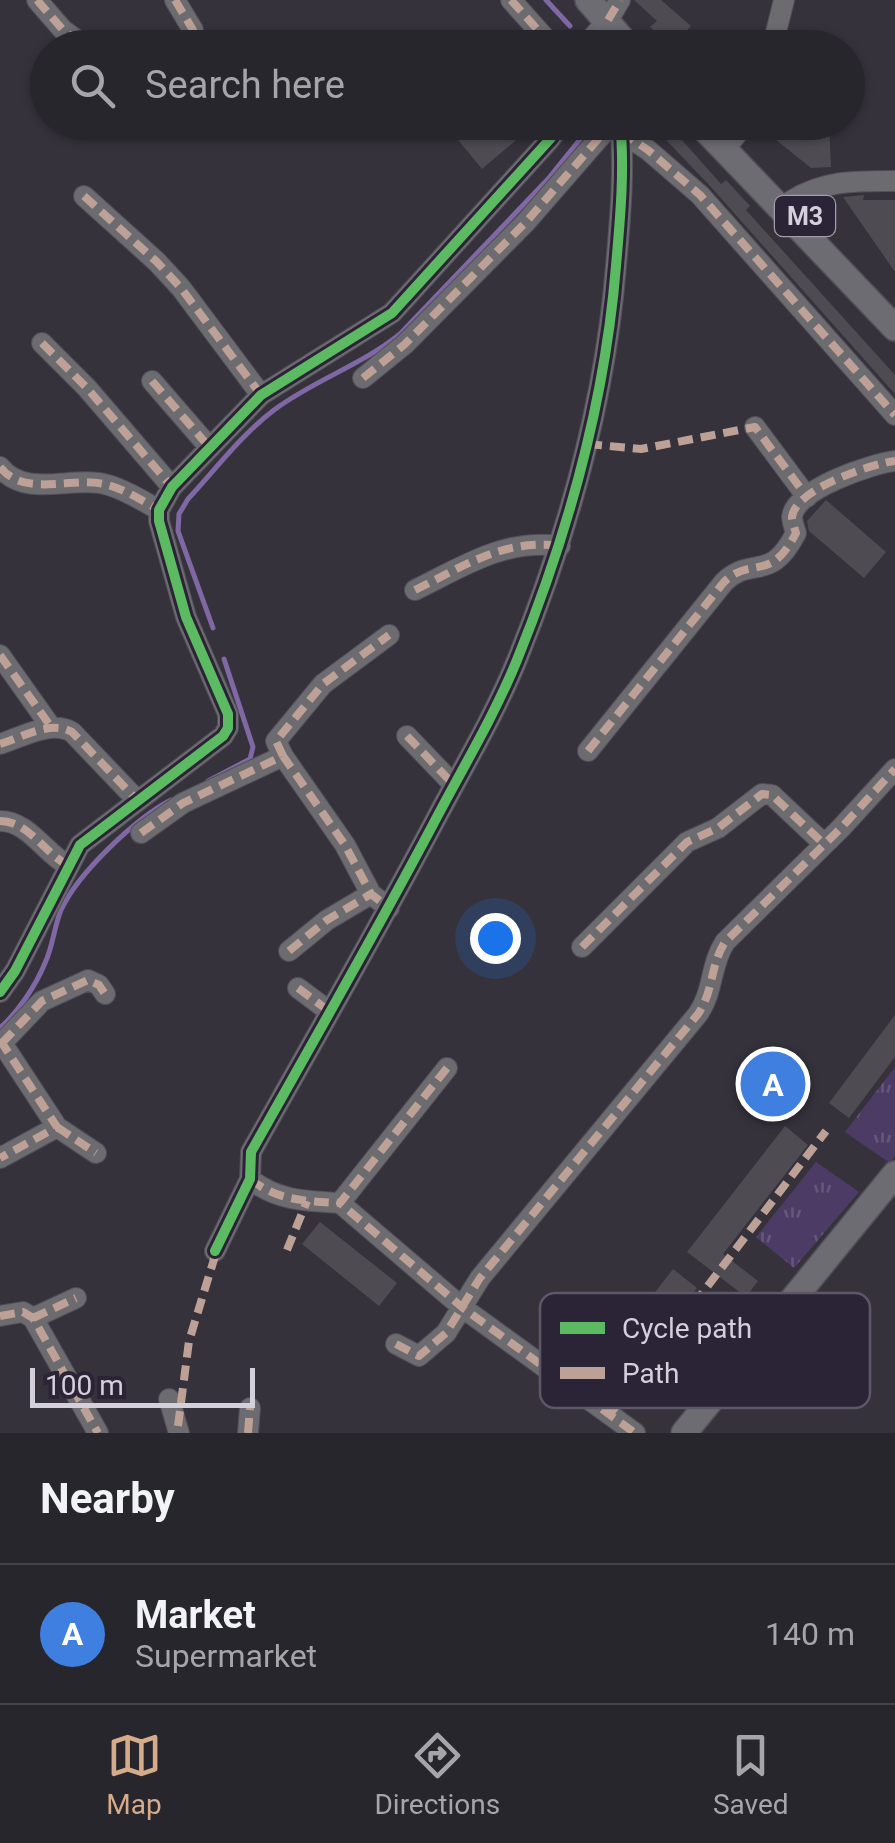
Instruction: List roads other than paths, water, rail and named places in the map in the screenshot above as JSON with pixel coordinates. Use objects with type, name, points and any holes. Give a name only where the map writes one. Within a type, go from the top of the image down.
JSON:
[{"type":"main road","points":[[588,0],[614,10]]},
{"type":"main road","points":[[715,140],[895,328]]},
{"type":"main road","name":"M3","points":[[741,140],[791,201],[895,311]]},
{"type":"main road","points":[[798,1293],[895,1174]]},
{"type":"main road","points":[[684,1433],[704,1408]]},
{"type":"street","points":[[37,0],[63,30]]},
{"type":"street","points":[[176,0],[193,30]]},
{"type":"street","points":[[510,0],[538,30]]},
{"type":"street","points":[[776,30],[784,0]]},
{"type":"street","points":[[598,30],[614,10]]},
{"type":"street","points":[[0,992],[16,971],[80,844],[228,728],[228,714],[180,599],[159,521],[159,510],[172,487],[261,396],[392,312],[549,140]]},
{"type":"street","points":[[362,378],[406,344],[605,140]]},
{"type":"street","points":[[215,1250],[250,1180],[251,1152],[389,908],[516,663],[560,546],[602,377],[613,305],[619,224],[618,140]]},
{"type":"street","points":[[636,140],[700,195],[895,416]]},
{"type":"street","points":[[791,201],[828,183],[895,181]]},
{"type":"street","points":[[84,196],[181,288],[261,396]]},
{"type":"street","points":[[42,343],[87,388],[172,487]]},
{"type":"street","points":[[152,381],[210,448]]},
{"type":"street","points":[[756,427],[807,497]]},
{"type":"street","points":[[588,750],[724,582],[742,570],[774,564],[793,540],[794,512],[807,497],[845,475],[895,462]]},
{"type":"street","points":[[0,467],[14,481],[24,484],[106,484],[159,510]]},
{"type":"street","points":[[415,590],[498,549],[540,543],[560,546]]},
{"type":"street","points":[[388,635],[324,684],[276,741],[345,844],[372,894],[389,908]]},
{"type":"street","points":[[0,655],[51,727]]},
{"type":"street","points":[[0,744],[51,727],[64,727],[137,800]]},
{"type":"street","points":[[407,736],[454,785]]},
{"type":"street","points":[[141,832],[183,803],[283,756]]},
{"type":"street","points":[[396,1344],[414,1356],[424,1354],[446,1333],[480,1278],[698,1014],[711,991],[714,963],[725,942],[895,769]]},
{"type":"street","points":[[582,947],[687,842],[718,828],[762,794],[772,795],[824,844]]},
{"type":"street","points":[[0,822],[20,824],[67,865]]},
{"type":"street","points":[[289,950],[327,920],[372,894]]},
{"type":"street","points":[[96,1152],[58,1127],[1,1042],[52,994],[88,980],[99,985],[105,994]]},
{"type":"street","points":[[298,988],[330,1012]]},
{"type":"street","points":[[340,1203],[448,1068]]},
{"type":"street","points":[[0,1158],[58,1127]]},
{"type":"street","points":[[250,1180],[288,1200],[340,1203],[462,1308],[540,1364]]},
{"type":"street","points":[[32,1318],[76,1298]]},
{"type":"street","points":[[4,1309],[32,1318],[98,1433]]},
{"type":"street","points":[[169,1399],[179,1433]]},
{"type":"street","points":[[248,1433],[250,1408]]},
{"type":"street","points":[[600,1408],[635,1433]]},
{"type":"waterway","points":[[546,0],[570,26]]},
{"type":"waterway","points":[[213,628],[178,531],[179,514],[188,499],[274,410],[400,334],[548,179],[579,140]]},
{"type":"waterway","points":[[208,781],[250,759],[253,747],[224,659]]},
{"type":"waterway","points":[[1,1027],[37,980],[61,910],[80,880],[125,833],[171,800]]},
{"type":"place","name":"Market","points":[[773,1084]]}]
